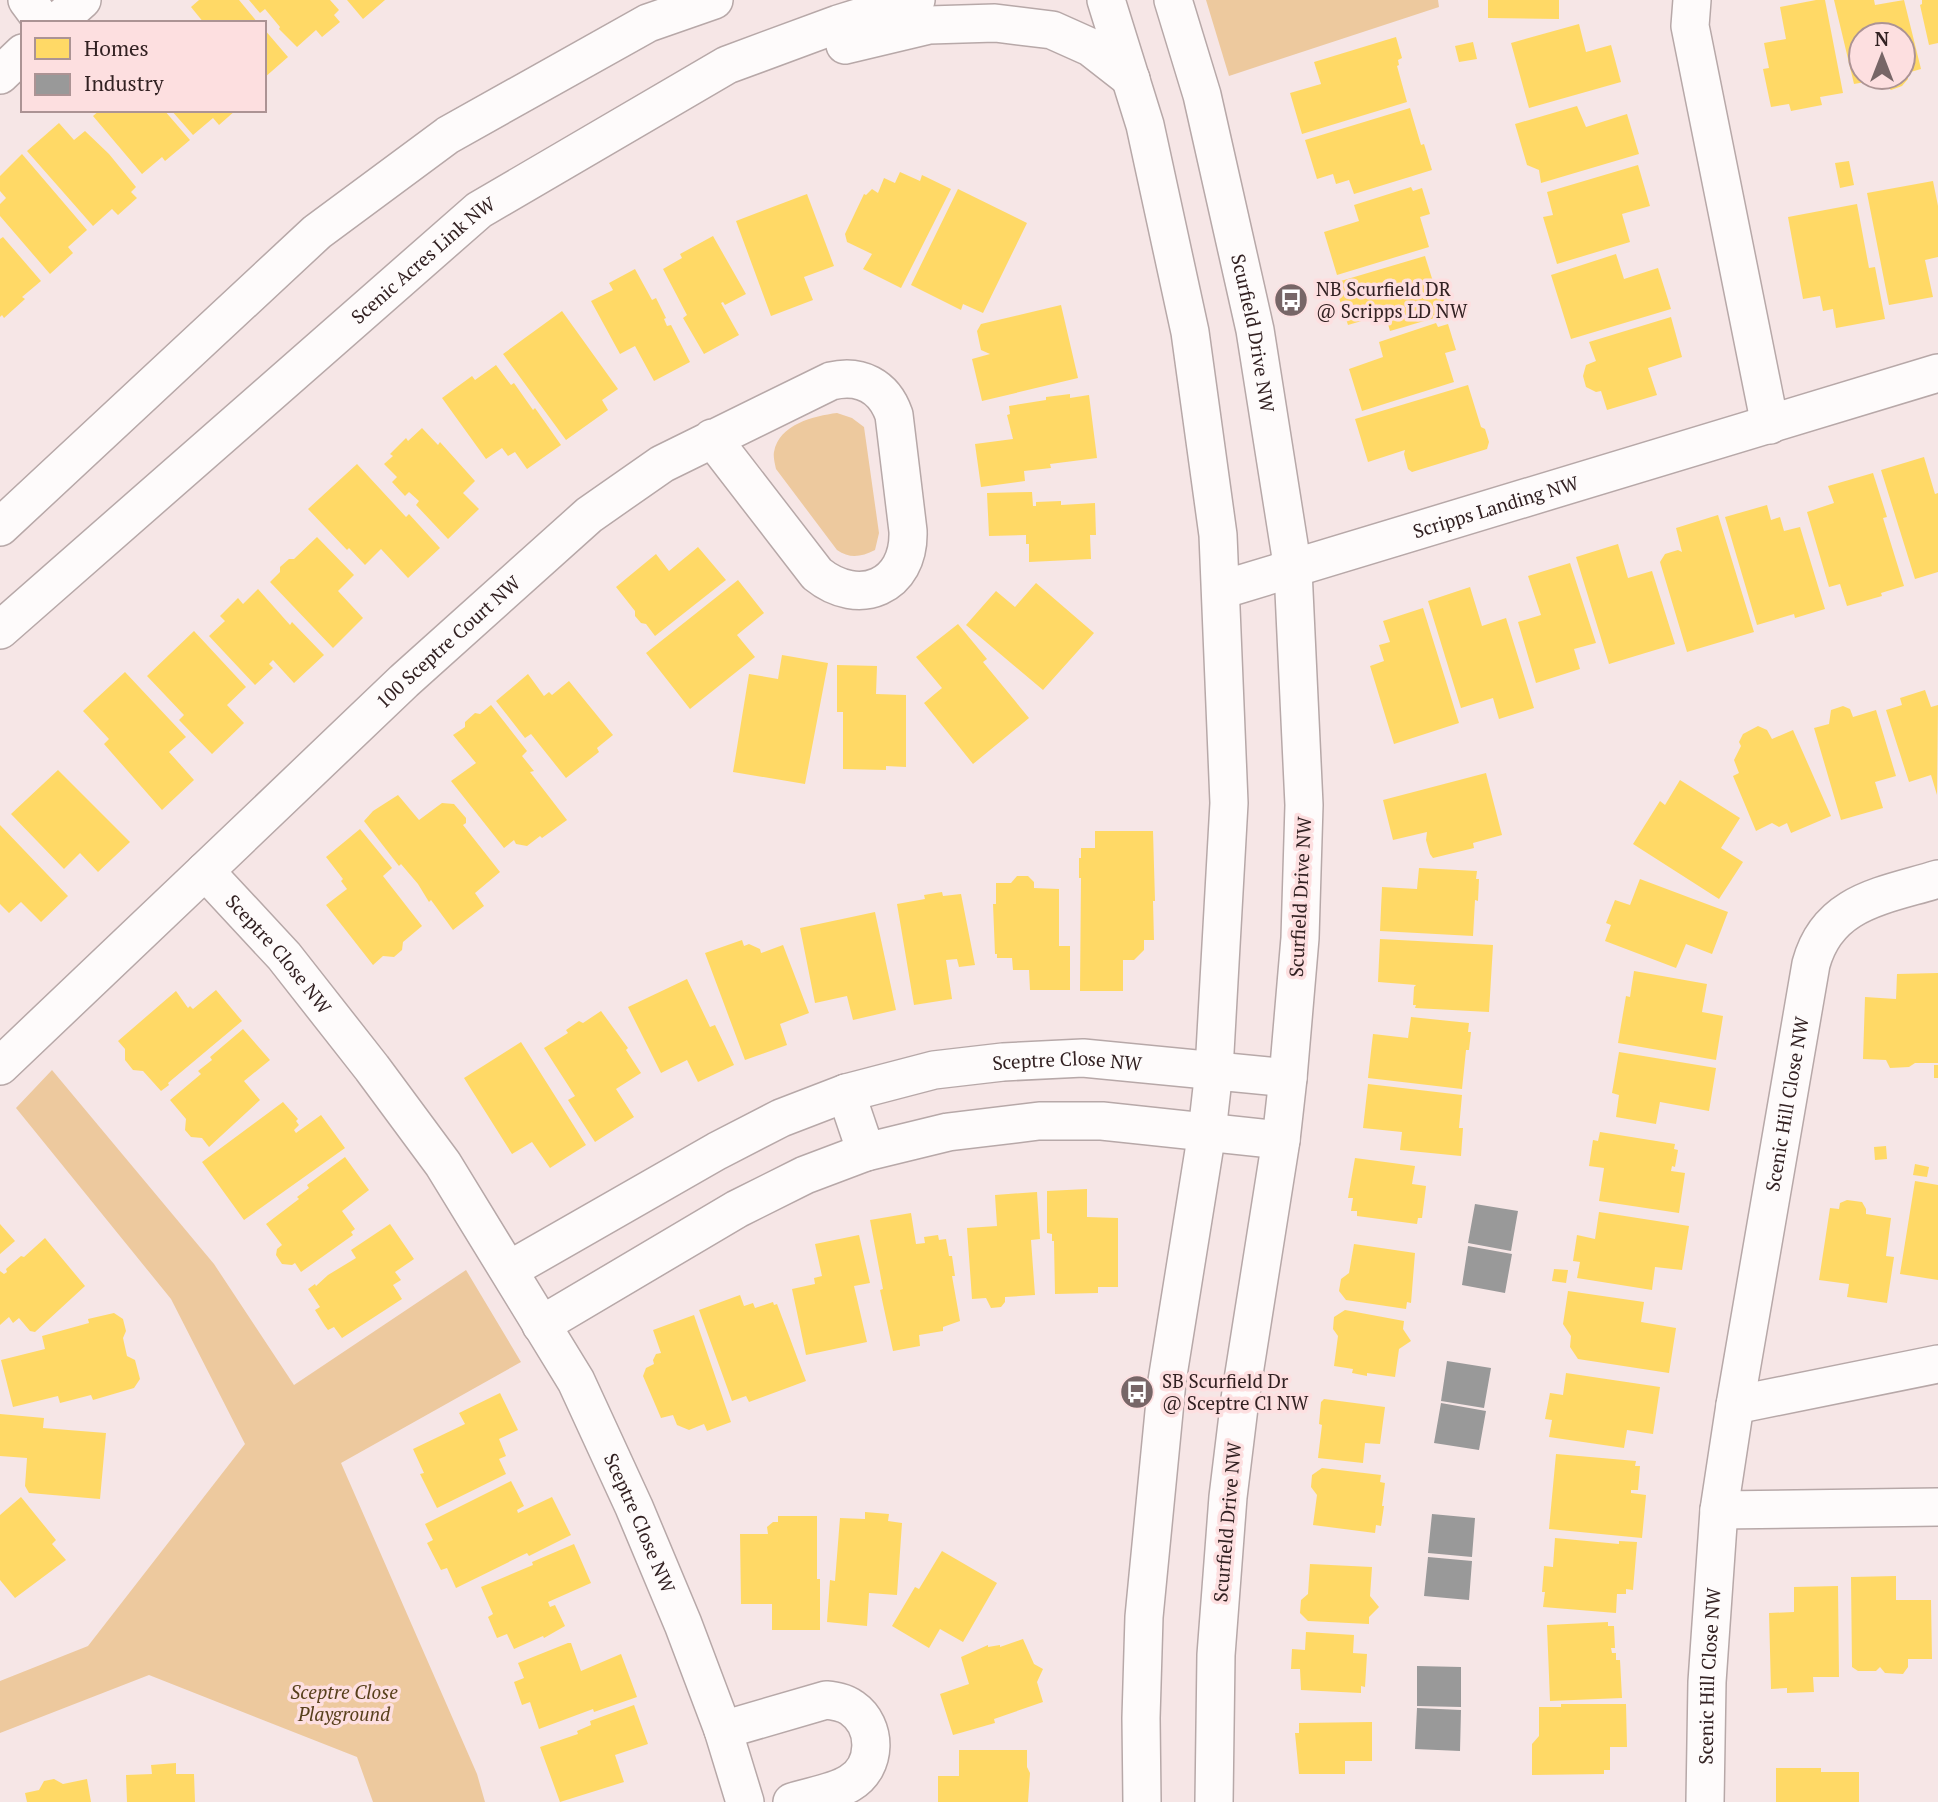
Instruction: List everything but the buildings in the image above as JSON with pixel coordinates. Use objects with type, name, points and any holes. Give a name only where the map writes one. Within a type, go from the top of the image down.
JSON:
[{"type":"street","points":[[27,0],[43,21]]},
{"type":"street","points":[[57,21],[82,0]]},
{"type":"street","points":[[0,527],[317,232],[448,135],[648,23],[714,0]]},
{"type":"street","name":"Scenic Acres Link NW","points":[[0,630],[480,210],[727,65],[838,24],[916,0]]},
{"type":"street","points":[[1107,0],[1145,125],[1190,332],[1218,535],[1229,803],[1208,1132],[1167,1381],[1143,1617],[1142,1802]]},
{"type":"street","name":"Scurfield Drive NW","points":[[1174,0],[1202,95],[1255,330],[1293,570],[1304,805],[1300,938],[1288,1078],[1228,1497],[1216,1655],[1214,1802]]},
{"type":"street","points":[[1692,0],[1690,26],[1770,425]]},
{"type":"street","points":[[727,65],[811,54],[929,25],[995,23],[1052,30],[1090,47],[1131,79]]},
{"type":"street","points":[[0,75],[21,55]]},
{"type":"street","name":"Scripps Landing NW","points":[[1222,590],[1938,373]]},
{"type":"street","name":"100 Sceptre Court NW","points":[[205,871],[404,681],[589,515],[662,464],[712,438],[831,381],[859,379],[872,385],[890,403],[894,415],[908,531],[908,545],[898,570],[888,581],[874,588],[844,590],[829,584],[817,575],[712,438]]},
{"type":"street","points":[[0,1066],[205,871]]},
{"type":"street","name":"Sceptre Close NW","points":[[205,871],[284,956],[443,1164],[576,1381],[634,1507],[683,1624],[723,1730],[745,1802]]},
{"type":"street","name":"Scenic Hill Close NW","points":[[1705,1802],[1707,1682],[1719,1510],[1816,946],[1839,915],[1854,905],[1938,879]]},
{"type":"street","name":"Sceptre Close NW","points":[[509,1270],[717,1151],[781,1118],[846,1093],[934,1070],[1003,1062],[1083,1058],[1288,1078]]},
{"type":"street","points":[[846,1093],[866,1152]]},
{"type":"street","points":[[541,1325],[737,1209],[805,1175],[866,1152],[948,1132],[1039,1121],[1102,1121],[1281,1140]]},
{"type":"street","points":[[1735,1405],[1938,1364]]},
{"type":"street","points":[[1719,1510],[1938,1507]]},
{"type":"street","points":[[723,1730],[826,1700],[852,1708],[869,1730],[872,1746],[869,1761],[861,1774],[849,1783],[792,1802]]},
{"type":"green space","points":[[1206,0],[1438,0],[1439,7],[1229,76]]},
{"type":"green space","points":[[837,413],[852,418],[864,427],[879,533],[875,550],[860,555],[846,555],[837,550],[776,469],[774,461],[777,442],[790,428],[808,419]]},
{"type":"green space","name":"Sceptre Close Playground","points":[[52,1070],[214,1264],[294,1385],[466,1270],[521,1362],[341,1463],[477,1774],[485,1802],[373,1802],[357,1757],[149,1675],[0,1733],[0,1681],[88,1646],[245,1444],[171,1299],[16,1108]]},
{"type":"place","name":"NB Scurfield DR @ Scripps LD NW","points":[[1291,300]]},
{"type":"place","name":"SB Scurfield Dr @ Sceptre Cl NW","points":[[1137,1392]]}]
